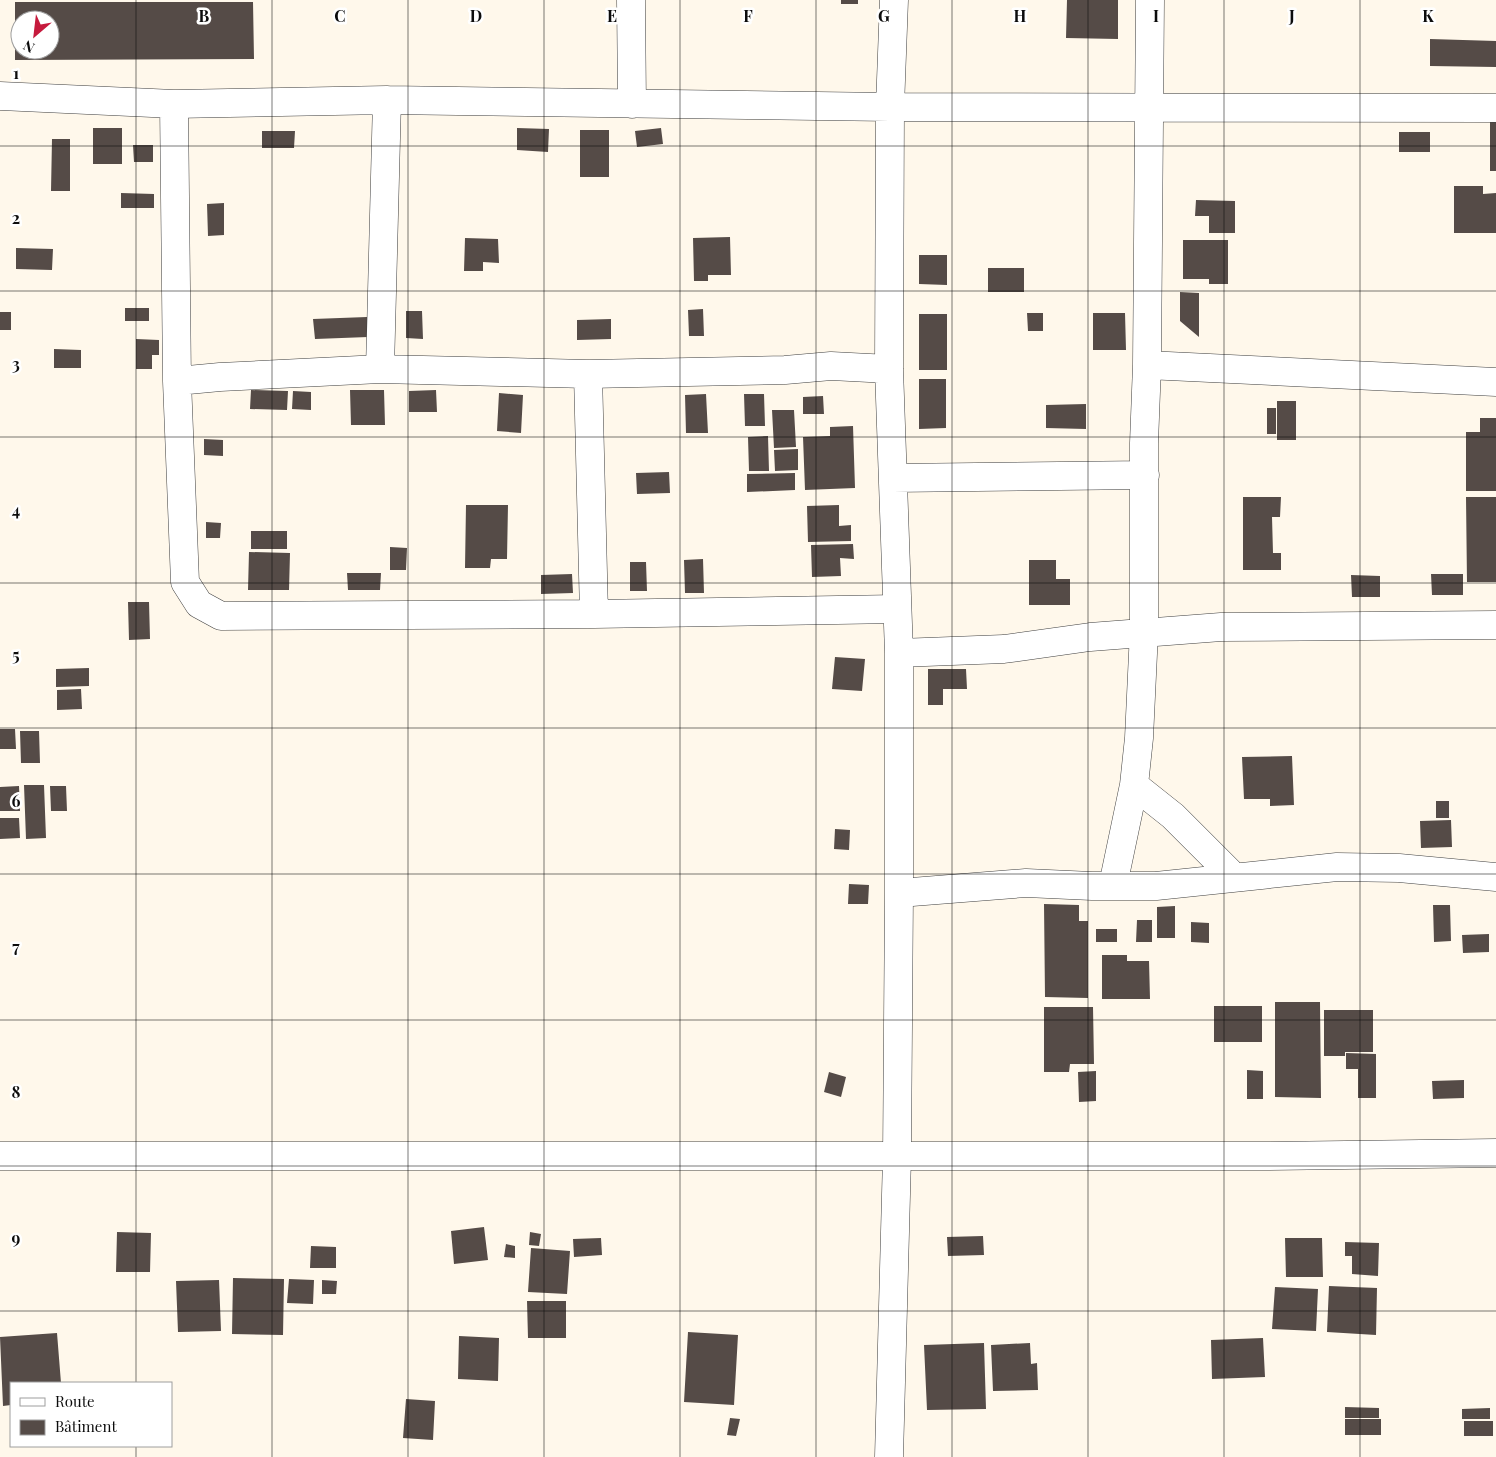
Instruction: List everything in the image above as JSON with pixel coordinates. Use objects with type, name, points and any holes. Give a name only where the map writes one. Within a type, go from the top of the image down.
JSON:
[{"type":"street","points":[[631,0],[632,104]]},
{"type":"street","points":[[889,1457],[897,1157],[899,894],[899,653],[889,370],[890,107],[894,0]]},
{"type":"street","points":[[1113,885],[1134,785],[1139,738],[1144,632],[1150,0]]},
{"type":"street","points":[[0,96],[174,104],[387,100],[890,107],[1496,108]]},
{"type":"street","points":[[380,370],[387,100]]},
{"type":"street","points":[[174,104],[177,381],[185,582],[199,604],[221,616],[594,614],[897,609]]},
{"type":"street","points":[[1147,365],[1496,382]]},
{"type":"street","points":[[177,381],[220,377],[380,370],[588,374],[785,370],[831,366],[889,370]]},
{"type":"street","points":[[588,374],[594,614]]},
{"type":"street","points":[[893,478],[1144,476]]},
{"type":"street","points":[[899,653],[1004,649],[1090,637],[1221,627],[1496,625]]},
{"type":"street","points":[[1134,785],[1173,816],[1234,877]]},
{"type":"street","points":[[899,894],[1026,883],[1156,886],[1337,868],[1400,868],[1496,877]]},
{"type":"street","points":[[0,1156],[897,1157],[1496,1153]]},
{"type":"building","points":[[841,0],[858,0],[858,4],[841,4]]},
{"type":"building","points":[[1067,0],[1118,0],[1118,39],[1066,38]]},
{"type":"building","points":[[15,2],[253,2],[254,59],[60,60],[60,10],[15,10]]},
{"type":"building","points":[[1430,39],[1496,41],[1496,67],[1430,66]]},
{"type":"building","points":[[1490,120],[1496,120],[1496,171],[1490,171]]},
{"type":"building","points":[[93,128],[122,128],[122,164],[93,164]]},
{"type":"building","points":[[517,128],[549,129],[548,152],[517,150]]},
{"type":"building","points":[[661,128],[663,144],[637,147],[635,131]]},
{"type":"building","points":[[580,130],[609,130],[609,177],[580,177]]},
{"type":"building","points":[[262,131],[295,131],[294,148],[262,148]]},
{"type":"building","points":[[1399,132],[1430,132],[1430,152],[1399,152]]},
{"type":"building","points":[[52,139],[70,139],[70,191],[51,191]]},
{"type":"building","points":[[133,145],[153,145],[153,162],[134,162]]},
{"type":"building","points":[[1454,186],[1483,186],[1483,194],[1496,193],[1496,233],[1454,233]]},
{"type":"building","points":[[121,193],[154,194],[154,208],[121,208]]},
{"type":"building","points":[[1196,200],[1235,201],[1235,233],[1209,233],[1209,216],[1195,216]]},
{"type":"building","points":[[224,203],[224,235],[208,236],[207,204]]},
{"type":"building","points":[[730,237],[731,275],[708,275],[708,281],[694,281],[693,238]]},
{"type":"building","points":[[465,238],[498,239],[499,263],[483,262],[483,271],[464,271]]},
{"type":"building","points":[[1183,240],[1228,240],[1228,284],[1209,284],[1209,279],[1183,279]]},
{"type":"building","points":[[16,248],[53,249],[52,270],[16,269]]},
{"type":"building","points":[[919,255],[947,255],[947,285],[919,284]]},
{"type":"building","points":[[988,268],[1024,268],[1024,292],[988,292]]},
{"type":"building","points":[[1180,292],[1199,293],[1199,337],[1180,321]]},
{"type":"building","points":[[125,308],[149,308],[149,321],[125,321]]},
{"type":"building","points":[[703,309],[704,336],[689,336],[688,310]]},
{"type":"building","points":[[406,311],[422,311],[423,339],[406,338]]},
{"type":"building","points":[[0,312],[11,312],[11,330],[0,330]]},
{"type":"building","points":[[1027,313],[1043,313],[1043,331],[1028,331]]},
{"type":"building","points":[[1093,313],[1125,313],[1126,350],[1093,350]]},
{"type":"building","points":[[919,314],[947,314],[947,370],[919,370]]},
{"type":"building","points":[[367,317],[368,337],[315,339],[313,319]]},
{"type":"building","points":[[611,319],[611,339],[577,340],[577,320]]},
{"type":"building","points":[[136,339],[159,340],[159,355],[152,355],[152,369],[136,369]]},
{"type":"building","points":[[54,349],[81,350],[81,368],[54,368]]},
{"type":"building","points":[[919,379],[946,379],[946,428],[919,429]]},
{"type":"building","points":[[251,390],[288,391],[287,410],[250,409]]},
{"type":"building","points":[[350,390],[384,390],[385,425],[351,425]]},
{"type":"building","points":[[436,390],[437,412],[409,412],[409,391]]},
{"type":"building","points":[[293,391],[311,392],[311,410],[292,409]]},
{"type":"building","points":[[499,393],[523,395],[521,433],[497,431]]},
{"type":"building","points":[[706,394],[708,433],[686,433],[685,395]]},
{"type":"building","points":[[744,394],[764,394],[765,426],[745,426]]},
{"type":"building","points":[[823,396],[824,414],[803,414],[803,397]]},
{"type":"building","points":[[1277,401],[1296,401],[1296,440],[1277,440]]},
{"type":"building","points":[[1086,404],[1086,429],[1046,428],[1046,405]]},
{"type":"building","points":[[1267,408],[1276,408],[1276,434],[1267,434]]},
{"type":"building","points":[[772,410],[794,410],[796,447],[774,448]]},
{"type":"building","points":[[1480,418],[1496,418],[1496,491],[1466,491],[1466,432],[1480,432]]},
{"type":"building","points":[[853,426],[855,488],[805,490],[803,437],[830,436],[830,427]]},
{"type":"building","points":[[768,436],[769,471],[749,471],[748,437]]},
{"type":"building","points":[[204,439],[223,440],[223,456],[204,455]]},
{"type":"building","points":[[798,449],[798,470],[775,471],[774,450]]},
{"type":"building","points":[[669,472],[670,493],[637,494],[636,473]]},
{"type":"building","points":[[795,473],[795,490],[747,492],[747,474]]},
{"type":"building","points":[[1243,497],[1281,497],[1280,517],[1272,517],[1273,553],[1281,553],[1281,570],[1243,570]]},
{"type":"building","points":[[1466,497],[1496,497],[1496,582],[1467,582]]},
{"type":"building","points":[[466,505],[508,505],[507,559],[491,559],[490,568],[465,568]]},
{"type":"building","points":[[839,505],[839,526],[851,525],[851,541],[808,542],[807,506]]},
{"type":"building","points":[[206,522],[221,523],[220,538],[206,538]]},
{"type":"building","points":[[251,531],[287,531],[287,549],[251,549]]},
{"type":"building","points":[[853,544],[854,559],[840,558],[841,576],[812,577],[811,545]]},
{"type":"building","points":[[390,547],[407,548],[406,570],[390,570]]},
{"type":"building","points":[[249,552],[290,553],[289,590],[248,590]]},
{"type":"building","points":[[703,559],[704,593],[685,593],[684,560]]},
{"type":"building","points":[[1029,560],[1056,560],[1056,579],[1070,579],[1070,605],[1029,605]]},
{"type":"building","points":[[630,562],[646,562],[647,591],[630,591]]},
{"type":"building","points":[[347,573],[381,573],[380,590],[348,590]]},
{"type":"building","points":[[572,574],[573,593],[541,594],[541,575]]},
{"type":"building","points":[[1431,574],[1463,574],[1463,595],[1432,595]]},
{"type":"building","points":[[1351,575],[1380,576],[1380,597],[1352,597]]},
{"type":"building","points":[[128,602],[149,602],[150,639],[129,640]]},
{"type":"building","points":[[835,657],[865,659],[862,691],[832,689]]},
{"type":"building","points":[[89,668],[89,686],[56,687],[56,669]]},
{"type":"building","points":[[928,669],[966,669],[967,689],[943,689],[943,705],[928,705]]},
{"type":"building","points":[[81,689],[82,709],[57,710],[57,690]]},
{"type":"building","points":[[0,729],[15,729],[16,749],[0,749]]},
{"type":"building","points":[[20,731],[39,731],[40,763],[21,763]]},
{"type":"building","points":[[1292,756],[1294,805],[1270,806],[1270,799],[1244,799],[1242,757]]},
{"type":"building","points":[[24,785],[44,785],[46,838],[26,839]]},
{"type":"building","points":[[19,786],[20,811],[0,811],[0,787]]},
{"type":"building","points":[[50,786],[66,786],[67,811],[51,811]]},
{"type":"building","points":[[1436,801],[1449,801],[1449,818],[1436,818]]},
{"type":"building","points":[[0,818],[19,818],[20,838],[0,839]]},
{"type":"building","points":[[1451,820],[1452,847],[1421,848],[1420,821]]},
{"type":"building","points":[[835,829],[850,830],[849,850],[834,849]]},
{"type":"building","points":[[849,884],[869,885],[868,904],[848,904]]},
{"type":"building","points":[[1044,904],[1079,905],[1079,921],[1088,921],[1088,998],[1045,997]]},
{"type":"building","points":[[1433,905],[1450,905],[1451,941],[1434,942]]},
{"type":"building","points":[[1175,906],[1175,938],[1157,938],[1157,907]]},
{"type":"building","points":[[1137,920],[1152,920],[1152,942],[1136,942]]},
{"type":"building","points":[[1191,922],[1209,923],[1209,943],[1191,942]]},
{"type":"building","points":[[1096,929],[1117,929],[1117,942],[1096,942]]},
{"type":"building","points":[[1489,934],[1489,952],[1463,953],[1462,935]]},
{"type":"building","points":[[1102,955],[1127,955],[1127,961],[1149,961],[1150,999],[1102,999]]},
{"type":"building","points":[[1275,1002],[1320,1002],[1321,1098],[1275,1097]]},
{"type":"building","points":[[1214,1006],[1262,1006],[1262,1042],[1214,1042]]},
{"type":"building","points":[[1044,1007],[1093,1007],[1094,1064],[1070,1064],[1069,1072],[1044,1072]]},
{"type":"building","points":[[1324,1010],[1373,1010],[1373,1052],[1345,1052],[1345,1056],[1324,1056]]},
{"type":"building","points":[[1346,1053],[1376,1054],[1376,1098],[1358,1098],[1358,1069],[1346,1069]]},
{"type":"building","points":[[1247,1070],[1263,1071],[1263,1099],[1247,1099]]},
{"type":"building","points":[[1096,1071],[1096,1101],[1079,1102],[1078,1072]]},
{"type":"building","points":[[829,1072],[846,1077],[841,1097],[824,1092]]},
{"type":"building","points":[[1464,1080],[1464,1098],[1433,1099],[1432,1081]]},
{"type":"building","points":[[484,1227],[488,1260],[454,1264],[451,1231]]},
{"type":"building","points":[[117,1232],[151,1233],[150,1272],[116,1272]]},
{"type":"building","points":[[530,1232],[541,1234],[539,1246],[529,1245]]},
{"type":"building","points":[[983,1236],[984,1255],[948,1256],[947,1237]]},
{"type":"building","points":[[601,1238],[602,1255],[574,1257],[573,1239]]},
{"type":"building","points":[[1285,1238],[1322,1238],[1323,1277],[1286,1277]]},
{"type":"building","points":[[1345,1242],[1379,1243],[1378,1276],[1352,1274],[1352,1256],[1345,1256]]},
{"type":"building","points":[[506,1244],[515,1246],[515,1258],[504,1257]]},
{"type":"building","points":[[311,1246],[336,1247],[336,1268],[310,1268]]},
{"type":"building","points":[[531,1248],[570,1251],[567,1294],[528,1292]]},
{"type":"building","points":[[233,1278],[284,1279],[283,1335],[232,1334]]},
{"type":"building","points":[[289,1279],[314,1280],[313,1304],[287,1303]]},
{"type":"building","points":[[219,1280],[221,1331],[178,1332],[176,1281]]},
{"type":"building","points":[[322,1280],[337,1281],[336,1294],[322,1294]]},
{"type":"building","points":[[1329,1286],[1377,1288],[1376,1335],[1327,1332]]},
{"type":"building","points":[[1275,1287],[1318,1289],[1316,1331],[1272,1329]]},
{"type":"building","points":[[527,1301],[566,1301],[566,1338],[528,1338]]},
{"type":"building","points":[[688,1332],[738,1335],[734,1405],[684,1402]]},
{"type":"building","points":[[57,1333],[61,1382],[10,1382],[10,1405],[3,1406],[0,1337]]},
{"type":"building","points":[[459,1336],[499,1338],[498,1381],[458,1379]]},
{"type":"building","points":[[1263,1338],[1265,1377],[1212,1379],[1211,1340]]},
{"type":"building","points":[[984,1343],[986,1409],[927,1410],[924,1345]]},
{"type":"building","points":[[1030,1343],[1031,1364],[1037,1363],[1038,1390],[993,1391],[991,1345]]},
{"type":"building","points":[[406,1399],[435,1401],[433,1440],[403,1438]]},
{"type":"building","points":[[1345,1407],[1379,1408],[1379,1418],[1345,1418]]},
{"type":"building","points":[[1490,1408],[1490,1419],[1462,1419],[1462,1409]]},
{"type":"building","points":[[730,1418],[740,1419],[736,1436],[727,1435]]},
{"type":"building","points":[[1345,1419],[1381,1419],[1381,1435],[1345,1435]]},
{"type":"building","points":[[1464,1421],[1493,1421],[1493,1436],[1464,1436]]}]
